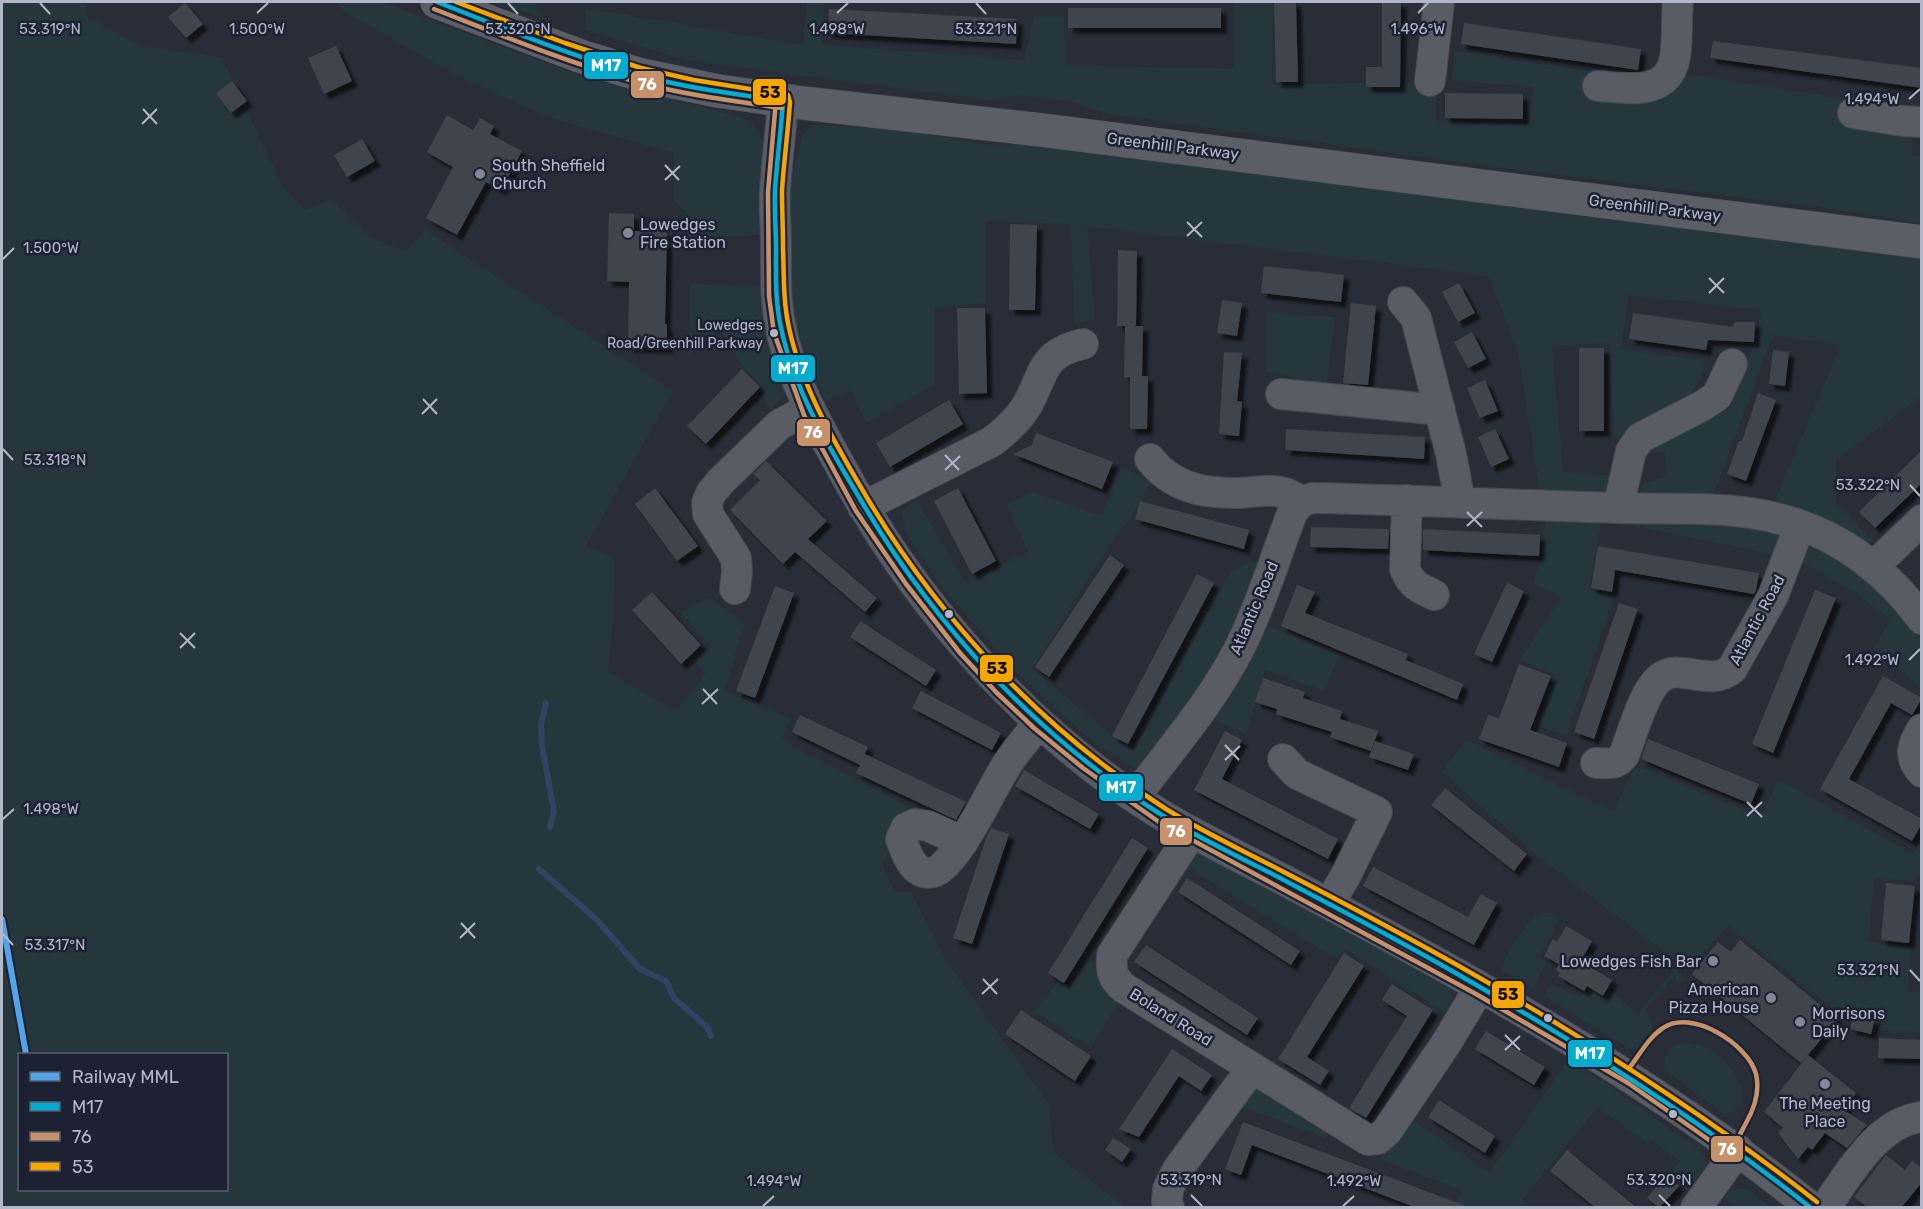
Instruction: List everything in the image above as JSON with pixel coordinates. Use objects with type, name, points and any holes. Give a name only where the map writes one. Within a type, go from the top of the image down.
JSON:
[{"type":"main road","name":"Greenhill Parkway","points":[[437,2],[544,44],[641,75],[718,91],[1922,242]]},
{"type":"street","points":[[1430,81],[1439,2]]},
{"type":"street","points":[[1598,86],[1648,87],[1669,75],[1675,58],[1678,2]]},
{"type":"street","points":[[783,100],[775,192],[776,296],[781,332],[811,412],[862,507],[912,580],[966,648],[1039,722],[1088,762],[1163,816],[1480,987],[1632,1077],[1738,1150],[1812,1208]]},
{"type":"street","points":[[1853,113],[1902,122],[1922,122]]},
{"type":"street","points":[[1403,302],[1416,318],[1440,410],[1460,502]]},
{"type":"street","points":[[862,507],[993,441],[1010,427],[1026,407],[1045,366],[1066,348],[1083,344]]},
{"type":"street","points":[[1618,508],[1631,451],[1640,438],[1717,396],[1732,364]]},
{"type":"street","points":[[1281,394],[1440,410]]},
{"type":"street","points":[[735,589],[736,558],[708,514],[707,503],[711,493],[779,425],[795,416],[811,412]]},
{"type":"street","points":[[1150,459],[1158,470],[1173,480],[1192,488],[1232,493],[1283,490],[1301,502],[1312,498],[1618,508],[1701,508],[1741,511],[1773,517],[1800,525],[1851,550],[1895,586],[1922,619]]},
{"type":"street","points":[[1407,500],[1405,569],[1409,579],[1434,595]]},
{"type":"street","name":"Atlantic Road","points":[[1136,797],[1215,688],[1238,651],[1293,510],[1301,502]]},
{"type":"street","points":[[1873,567],[1922,520]]},
{"type":"street","name":"Atlantic Road","points":[[1596,763],[1618,762],[1624,754],[1653,685],[1662,676],[1672,673],[1715,677],[1725,675],[1732,669],[1773,596],[1800,525]]},
{"type":"street","points":[[963,842],[1008,761],[1039,722]]},
{"type":"street","points":[[1922,729],[1913,744],[1912,755],[1922,772]]},
{"type":"street","points":[[1283,759],[1297,774],[1386,817],[1329,904]]},
{"type":"street","name":"Boland Road","points":[[1191,832],[1112,956],[1111,968],[1114,980],[1368,1140],[1378,1139],[1387,1131],[1447,1042],[1480,987]]},
{"type":"street","points":[[1169,1208],[1168,1189],[1178,1169],[1252,1068]]},
{"type":"street","points":[[1825,1208],[1860,1159],[1884,1132],[1897,1124],[1922,1117]]},
{"type":"street","points":[[1696,1208],[1738,1150]]},
{"type":"shaded area","points":[[2,2],[88,2],[84,15],[139,45],[222,58],[283,187],[306,210],[331,200],[371,238],[405,251],[425,230],[673,391],[586,546],[615,558],[613,622],[608,672],[675,711],[706,674],[694,662],[710,645],[680,613],[709,598],[745,623],[724,691],[791,719],[782,740],[907,806],[894,831],[883,867],[895,892],[911,892],[944,957],[1048,1103],[1054,1153],[1126,1207],[2,1208]]},
{"type":"shaded area","points":[[336,2],[381,2],[576,74],[747,120],[759,133],[767,160],[766,192],[760,235],[704,237],[674,199],[674,153],[554,119],[464,79],[345,12]]},
{"type":"shaded area","points":[[494,2],[534,2],[544,18]]},
{"type":"shaded area","points":[[807,2],[824,2],[822,45],[1024,60],[1034,16],[1064,17],[1065,65],[1234,69],[1235,2],[1273,2],[1272,85],[1436,83],[1436,121],[1530,125],[1533,87],[1451,80],[1455,51],[1594,72],[1595,93],[1680,73],[1845,99],[1844,123],[1912,130],[1912,156],[1921,157],[1921,223],[1817,207],[1482,165],[1107,114],[1069,101],[1020,95],[988,100],[686,60],[586,30],[586,8],[803,45]]},
{"type":"shaded area","points":[[813,125],[888,128],[992,146],[1041,142],[1921,254],[1921,397],[1836,459],[1836,504],[1874,542],[1868,544],[1774,503],[1841,345],[1773,335],[1713,496],[1637,498],[1643,484],[1667,476],[1664,451],[1646,453],[1700,416],[1730,408],[1758,333],[1761,310],[1629,295],[1621,349],[1705,361],[1698,385],[1685,401],[1652,414],[1618,440],[1613,438],[1610,343],[1552,346],[1563,472],[1609,475],[1606,490],[1597,492],[1540,491],[1518,353],[1489,276],[1087,226],[1095,319],[1074,323],[1071,224],[986,221],[986,303],[935,307],[935,384],[866,423],[851,390],[826,401],[794,329],[787,247],[790,183],[803,134]]},
{"type":"shaded area","points":[[690,284],[760,287],[772,341],[788,391],[771,410],[720,330],[689,356]]},
{"type":"shaded area","points":[[1267,312],[1335,317],[1326,389],[1305,380],[1267,372]]},
{"type":"shaded area","points":[[1122,466],[1151,483],[1129,521],[1116,535],[1032,669],[1133,752],[1230,573],[1248,563],[1267,560],[1229,644],[1148,763],[1135,768],[1095,743],[1023,679],[944,590],[907,536],[901,512],[916,499],[965,582],[1028,552],[1007,505],[1032,492],[1102,516]]},
{"type":"shaded area","points":[[1546,515],[1602,519],[1589,589],[1614,599],[1566,736],[1536,725],[1555,675],[1520,660],[1561,597],[1533,583],[1539,567]]},
{"type":"shaded area","points":[[1656,516],[1766,528],[1823,547],[1868,576],[1904,612],[1921,636],[1921,689],[1875,647],[1890,619],[1853,591],[1799,560],[1616,522]]},
{"type":"shaded area","points":[[1267,625],[1339,656],[1324,691],[1265,670],[1246,734],[1215,720],[1248,668]]},
{"type":"shaded area","points":[[1466,740],[1614,812],[1635,765],[1760,817],[1779,780],[1913,854],[1921,839],[1921,875],[1916,875],[1915,881],[1874,878],[1869,942],[1910,949],[1908,991],[1921,992],[1921,1032],[1880,1031],[1881,1020],[1851,1005],[1842,1015],[1728,926],[1688,970],[1537,855],[1442,772]]},
{"type":"shaded area","points":[[1205,853],[1450,984],[1453,1001],[1448,1014],[1345,949],[1337,959],[1187,867],[1194,854]]},
{"type":"shaded area","points":[[1540,913],[1550,913],[1560,918],[1539,958],[1547,962],[1532,989],[1502,970],[1507,954],[1517,938]]},
{"type":"shaded area","points":[[1090,960],[1099,969],[1102,985],[1119,1000],[1091,1048],[1035,1012],[1056,984],[1069,988]]},
{"type":"shaded area","points":[[1676,969],[1684,978],[1684,982],[1678,984],[1675,975],[1646,1010],[1653,1034],[1642,1046],[1632,1050],[1544,996],[1551,984],[1580,997],[1587,986],[1603,995],[1607,988],[1637,1013]]},
{"type":"shaded area","points":[[1685,1042],[1716,1053],[1730,1067],[1736,1076],[1742,1095],[1735,1110],[1724,1114],[1664,1069],[1668,1051]]},
{"type":"shaded area","points":[[1569,1058],[1702,1151],[1707,1164],[1690,1187],[1671,1171],[1680,1161],[1652,1140],[1648,1144],[1598,1107],[1521,1201],[1529,1207],[1455,1207],[1461,1190],[1380,1159],[1409,1118],[1490,1173]]},
{"type":"shaded area","points":[[1259,1088],[1329,1127],[1326,1138],[1237,1105],[1248,1089]]},
{"type":"shaded area","points":[[1738,1189],[1748,1189],[1771,1207],[1735,1207],[1723,1197]]},
{"type":"building","points":[[1274,2],[1296,2],[1298,82],[1276,82]]},
{"type":"building","points":[[1382,2],[1401,2],[1400,87],[1366,87],[1366,67],[1382,67]]},
{"type":"building","points":[[185,3],[203,24],[186,38],[168,17]]},
{"type":"building","points":[[1068,8],[1221,8],[1221,28],[1068,28]]},
{"type":"building","points":[[829,9],[1017,19],[1016,44],[828,33]]},
{"type":"building","points":[[1464,23],[1641,49],[1638,70],[1461,44]]},
{"type":"building","points":[[1713,41],[1922,68],[1922,88],[1710,58]]},
{"type":"building","points":[[336,46],[352,81],[324,94],[308,58]]},
{"type":"building","points":[[232,81],[247,101],[231,113],[216,93]]},
{"type":"building","points":[[1445,93],[1523,94],[1523,119],[1445,118]]},
{"type":"building","name":"South Sheffield Church","points":[[447,115],[473,130],[480,118],[494,126],[490,134],[522,151],[501,190],[486,182],[457,235],[426,218],[453,167],[427,152]]},
{"type":"building","points":[[362,139],[375,161],[347,177],[334,155]]},
{"type":"building","points":[[609,213],[634,214],[634,231],[667,231],[665,324],[667,324],[667,348],[628,347],[629,282],[607,281]]},
{"type":"building","points":[[1010,224],[1037,225],[1035,310],[1009,310]]},
{"type":"building","points":[[1118,250],[1137,251],[1136,325],[1134,326],[1143,326],[1142,376],[1148,376],[1147,429],[1130,429],[1130,377],[1124,377],[1125,326],[1117,326]]},
{"type":"building","points":[[1264,266],[1344,275],[1341,302],[1261,293]]},
{"type":"building","points":[[1459,283],[1475,313],[1458,322],[1442,292]]},
{"type":"building","points":[[1222,300],[1242,303],[1237,336],[1217,333]]},
{"type":"building","points":[[1351,303],[1376,306],[1368,385],[1343,383]]},
{"type":"building","points":[[957,308],[985,308],[987,393],[959,394]]},
{"type":"building","points":[[1633,313],[1733,327],[1734,322],[1755,322],[1754,342],[1708,340],[1706,350],[1629,339]]},
{"type":"building","points":[[1472,332],[1486,359],[1468,368],[1454,342]]},
{"type":"building","points":[[1579,348],[1604,348],[1604,431],[1579,431]]},
{"type":"building","points":[[1773,350],[1789,352],[1785,386],[1769,384]]},
{"type":"building","points":[[1224,352],[1242,353],[1237,401],[1242,402],[1239,436],[1219,434]]},
{"type":"building","points":[[742,369],[760,387],[706,444],[687,426]]},
{"type":"building","points":[[1485,380],[1498,411],[1480,418],[1467,388]]},
{"type":"building","points":[[1758,393],[1776,400],[1746,481],[1727,474],[1739,441],[1742,441]]},
{"type":"building","points":[[949,400],[963,424],[890,467],[876,443]]},
{"type":"building","points":[[1286,429],[1425,437],[1424,459],[1285,450]]},
{"type":"building","points":[[1495,429],[1509,459],[1491,467],[1478,437]]},
{"type":"building","points":[[1036,433],[1113,462],[1102,489],[1013,454],[1032,445]]},
{"type":"building","points":[[1922,450],[1922,483],[1875,528],[1859,512]]},
{"type":"building","points":[[766,461],[827,521],[808,539],[877,598],[865,612],[795,552],[783,564],[730,510],[760,480],[753,474]]},
{"type":"building","points":[[655,488],[698,546],[677,561],[635,504]]},
{"type":"building","points":[[958,488],[996,561],[972,574],[934,501]]},
{"type":"building","points":[[1140,501],[1249,530],[1244,549],[1135,519]]},
{"type":"building","points":[[1311,527],[1389,529],[1388,549],[1310,547]]},
{"type":"building","points":[[1423,529],[1540,535],[1539,556],[1423,550]]},
{"type":"building","points":[[1598,546],[1759,573],[1756,591],[1754,594],[1615,570],[1612,592],[1591,588]]},
{"type":"building","points":[[1110,555],[1124,565],[1049,677],[1035,667]]},
{"type":"building","points":[[1197,574],[1214,583],[1128,744],[1112,736]]},
{"type":"building","points":[[1507,583],[1524,591],[1492,662],[1474,654]]},
{"type":"building","points":[[1297,585],[1315,592],[1305,613],[1408,654],[1406,660],[1463,684],[1457,700],[1281,626]]},
{"type":"building","points":[[775,586],[794,593],[755,698],[736,691]]},
{"type":"building","points":[[1815,590],[1836,598],[1773,753],[1752,744]]},
{"type":"building","points":[[652,592],[701,645],[681,664],[632,610]]},
{"type":"building","points":[[1619,603],[1638,609],[1594,739],[1574,732]]},
{"type":"building","points":[[860,621],[936,670],[926,686],[850,637]]},
{"type":"building","points":[[1519,664],[1551,676],[1530,730],[1567,743],[1559,767],[1479,739],[1488,715],[1499,718]]},
{"type":"building","points":[[1883,676],[1922,698],[1912,715],[1891,703],[1849,779],[1922,819],[1912,841],[1820,789]]},
{"type":"building","points":[[1263,678],[1305,692],[1303,698],[1342,711],[1340,719],[1378,731],[1371,751],[1330,737],[1332,732],[1276,714],[1277,709],[1255,702]]},
{"type":"building","points":[[921,691],[1001,733],[992,750],[912,708]]},
{"type":"building","points":[[800,715],[868,747],[864,755],[966,802],[956,820],[856,773],[860,765],[792,732]]},
{"type":"building","points":[[1225,731],[1242,740],[1222,779],[1338,839],[1328,859],[1194,790]]},
{"type":"building","points":[[1648,739],[1759,784],[1751,804],[1641,759]]},
{"type":"building","points":[[1375,741],[1414,754],[1408,770],[1369,757]]},
{"type":"building","points":[[1024,770],[1099,814],[1090,829],[1015,786]]},
{"type":"building","points":[[1445,788],[1527,854],[1514,871],[1431,805]]},
{"type":"building","points":[[991,828],[1009,834],[972,944],[953,938]]},
{"type":"building","points":[[1132,838],[1148,848],[1064,983],[1048,973]]},
{"type":"building","points":[[1373,867],[1468,917],[1481,894],[1497,903],[1474,945],[1363,886]]},
{"type":"building","points":[[1187,878],[1300,951],[1291,965],[1178,892]]},
{"type":"building","points":[[1886,883],[1915,886],[1909,943],[1881,940]]},
{"type":"building","points":[[1566,926],[1592,941],[1583,957],[1590,961],[1587,965],[1612,980],[1603,996],[1587,986],[1584,991],[1558,976],[1560,973],[1556,970],[1559,964],[1544,956],[1553,939],[1557,942]]},
{"type":"building","points":[[1740,940],[1838,1019],[1801,1063],[1692,974],[1718,942],[1731,952]]},
{"type":"building","points":[[1146,945],[1258,1018],[1247,1035],[1134,962]]},
{"type":"building","points":[[1344,953],[1364,966],[1307,1057],[1329,1071],[1320,1085],[1278,1059]]},
{"type":"building","points":[[1392,984],[1433,1010],[1366,1118],[1349,1108],[1407,1016],[1382,1000]]},
{"type":"building","points":[[1021,1010],[1091,1056],[1075,1081],[1005,1034]]},
{"type":"building","points":[[1854,1013],[1875,1019],[1871,1034],[1850,1029]]},
{"type":"building","points":[[1486,1031],[1545,1067],[1534,1085],[1475,1049]]},
{"type":"building","points":[[1879,1038],[1922,1040],[1922,1059],[1878,1058]]},
{"type":"building","points":[[1172,1049],[1212,1075],[1201,1091],[1179,1076],[1139,1137],[1119,1129]]},
{"type":"building","points":[[1808,1055],[1856,1093],[1844,1110],[1867,1125],[1847,1148],[1825,1133],[1812,1150],[1808,1147],[1798,1159],[1778,1133],[1783,1128],[1764,1112]]},
{"type":"building","points":[[1439,1100],[1495,1136],[1485,1153],[1428,1117]]},
{"type":"building","points":[[1243,1122],[1466,1206],[1465,1208],[1417,1208],[1252,1145],[1241,1175],[1225,1169]]},
{"type":"building","points":[[1113,1138],[1131,1149],[1122,1162],[1105,1150]]},
{"type":"building","points":[[1567,1150],[1637,1208],[1596,1208],[1550,1171]]},
{"type":"building","points":[[1886,1155],[1905,1170],[1912,1161],[1922,1168],[1922,1182],[1901,1208],[1868,1208],[1854,1197]]},
{"type":"building","points":[[1666,1175],[1679,1186],[1659,1208],[1647,1198]]},
{"type":"waterway","points":[[546,703],[541,724],[542,745],[554,812],[550,827]]},
{"type":"waterway","points":[[539,869],[596,919],[640,969],[666,981],[674,998],[707,1027],[711,1036]]},
{"type":"rail line","name":"MML","points":[[2,919],[26,1053]]},
{"type":"transit line","name":"M17","points":[[437,2],[512,32],[639,75],[693,87],[783,101]]},
{"type":"transit line","name":"53","points":[[456,2],[565,43],[641,68],[694,80],[788,95],[790,102],[782,190],[784,288],[789,328],[802,372],[831,435],[895,542],[961,630],[998,670],[1078,744],[1121,778],[1166,809],[1415,941],[1552,1020],[1687,1107],[1817,1202]]},
{"type":"transit line","name":"76","points":[[434,9],[509,39],[637,82],[691,94],[782,108]]},
{"type":"transit line","name":"76","points":[[776,100],[768,192],[769,296],[774,333],[804,415],[856,511],[906,584],[960,653],[1034,728],[1083,768],[1159,822],[1476,994],[1628,1083],[1722,1149],[1728,1149],[1736,1141],[1754,1106],[1757,1080],[1751,1063],[1730,1041],[1703,1026],[1675,1023],[1663,1028],[1649,1041],[1630,1067]]},
{"type":"transit line","name":"M17","points":[[783,101],[775,190],[776,288],[781,328],[794,373],[813,416],[888,545],[955,634],[992,676],[1074,752],[1118,786],[1165,817],[1415,950],[1595,1056],[1726,1144],[1811,1208]]},
{"type":"place","name":"South Sheffield Church","points":[[480,174]]},
{"type":"place","name":"Lowedges Fire Station","points":[[628,233]]},
{"type":"place","name":"Lowedges Road/Greenhill Parkway","points":[[774,333]]},
{"type":"place","name":"Lowedges Fish Bar","points":[[1713,961]]},
{"type":"place","name":"American Pizza House","points":[[1771,998]]},
{"type":"place","name":"Morrisons Daily","points":[[1800,1022]]},
{"type":"place","name":"The Meeting Place","points":[[1825,1084]]}]
